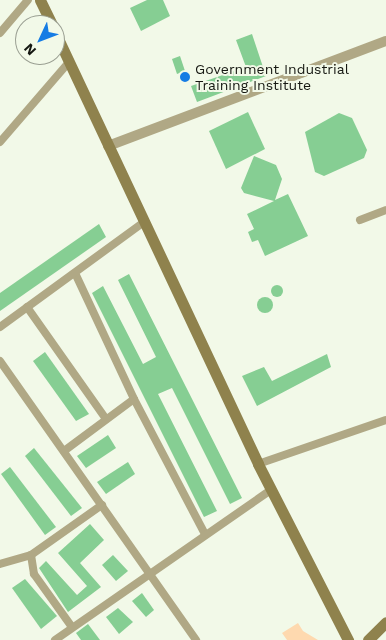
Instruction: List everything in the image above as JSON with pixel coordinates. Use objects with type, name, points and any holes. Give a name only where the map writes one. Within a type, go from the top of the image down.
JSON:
[{"type":"main road","points":[[40,0],[47,15]]},
{"type":"main road","points":[[65,53],[258,464],[348,640]]},
{"type":"main road","points":[[368,640],[386,622]]},
{"type":"street","points":[[0,33],[28,0]]},
{"type":"street","points":[[108,146],[386,40]]},
{"type":"street","points":[[0,142],[69,62]]},
{"type":"street","points":[[360,220],[386,210]]},
{"type":"street","points":[[0,327],[144,222]]},
{"type":"street","points":[[75,273],[134,400],[205,534]]},
{"type":"street","points":[[28,307],[106,419]]},
{"type":"street","points":[[0,361],[196,640]]},
{"type":"street","points":[[64,451],[134,400]]},
{"type":"street","points":[[258,464],[386,420]]},
{"type":"street","points":[[55,640],[149,572],[271,490]]},
{"type":"street","points":[[0,564],[30,555],[102,505]]},
{"type":"street","points":[[30,555],[34,574],[72,627]]},
{"type":"shaded area","points":[[298,623],[303,631],[318,640],[287,640],[282,633]]},
{"type":"building","points":[[147,0],[163,0],[170,16],[141,31],[130,8]]},
{"type":"building","points":[[252,34],[266,76],[197,102],[191,86],[246,67],[236,40]]},
{"type":"building","points":[[180,56],[185,71],[177,74],[172,59]]},
{"type":"building","points":[[248,112],[265,149],[226,169],[209,131]]},
{"type":"building","points":[[339,113],[352,118],[367,150],[364,158],[324,176],[315,172],[305,132]]},
{"type":"building","points":[[254,156],[276,165],[282,179],[275,200],[288,194],[308,236],[265,256],[258,240],[252,242],[248,232],[254,229],[247,214],[274,201],[244,193],[241,188]]},
{"type":"building","points":[[99,224],[106,237],[0,311],[0,293]]},
{"type":"building","points":[[129,274],[242,498],[230,504],[172,388],[158,394],[217,511],[204,517],[92,293],[103,286],[143,364],[156,357],[118,280]]},
{"type":"building","points":[[275,285],[279,285],[283,291],[279,297],[275,297],[271,293],[271,289]]},
{"type":"building","points":[[265,297],[271,299],[273,305],[271,311],[265,313],[259,311],[257,305],[259,299]]},
{"type":"building","points":[[45,352],[89,414],[76,421],[33,361]]},
{"type":"building","points":[[327,354],[331,367],[257,406],[242,376],[264,367],[272,381]]},
{"type":"building","points":[[108,435],[116,448],[86,468],[77,456]]},
{"type":"building","points":[[34,448],[82,508],[71,516],[25,456]]},
{"type":"building","points":[[128,462],[135,474],[106,494],[97,482]]},
{"type":"building","points":[[10,467],[56,527],[45,535],[1,474]]},
{"type":"building","points":[[90,524],[104,540],[80,563],[101,587],[68,612],[39,568],[46,561],[77,595],[87,586],[58,553]]},
{"type":"building","points":[[113,555],[128,571],[116,581],[102,565]]},
{"type":"building","points":[[25,579],[57,616],[41,629],[12,588]]},
{"type":"building","points":[[142,593],[154,610],[146,617],[132,601]]},
{"type":"building","points":[[118,608],[133,622],[119,634],[106,617]]},
{"type":"building","points":[[88,624],[100,640],[81,640],[76,633]]},
{"type":"place","name":"Government Industrial Training Institute","points":[[185,77]]}]
